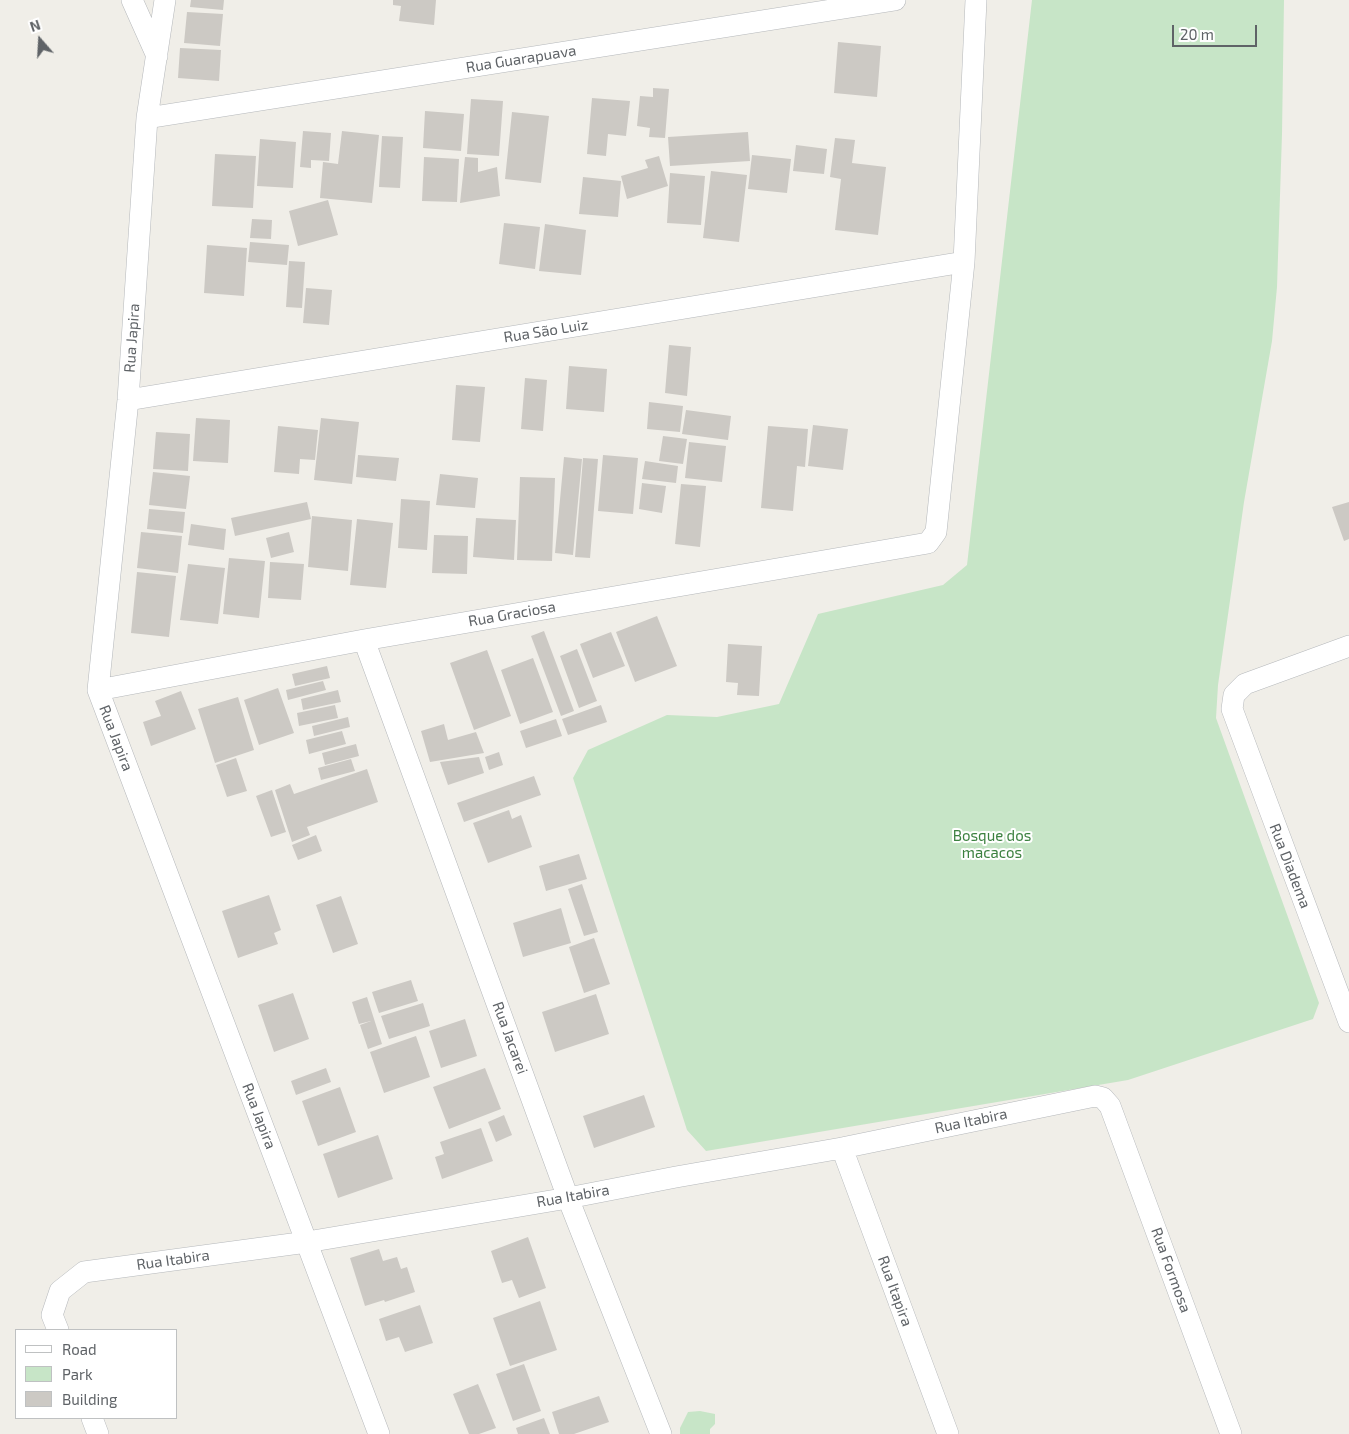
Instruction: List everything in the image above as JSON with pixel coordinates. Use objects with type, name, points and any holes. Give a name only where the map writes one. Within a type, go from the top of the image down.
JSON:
[{"type":"street","points":[[132,0],[157,56]]},
{"type":"street","name":"Rua Japira","points":[[165,0],[147,118],[128,400],[98,690],[379,1434]]},
{"type":"street","name":"Rua Guarapuava","points":[[147,118],[895,0]]},
{"type":"street","points":[[964,262],[976,0]]},
{"type":"street","name":"Rua São Luiz","points":[[128,400],[964,262]]},
{"type":"street","name":"Rua Graciosa","points":[[98,690],[364,640],[928,544],[936,532],[964,262]]},
{"type":"street","name":"Rua Jacarei","points":[[364,640],[568,1198],[661,1434]]},
{"type":"street","name":"Rua Diadema","points":[[1349,646],[1245,684],[1234,695],[1232,709],[1349,1022]]},
{"type":"street","name":"Rua Itabira","points":[[55,1323],[60,1292],[84,1272],[307,1242],[568,1198],[676,1176],[842,1148],[1095,1096],[1103,1098],[1110,1106]]},
{"type":"street","name":"Rua Formosa","points":[[1110,1106],[1232,1434]]},
{"type":"street","name":"Rua Itapira","points":[[842,1148],[948,1434]]},
{"type":"street","points":[[92,1419],[98,1434]]},
{"type":"green space","name":"Bosque dos macacos","points":[[1032,0],[1284,0],[1277,287],[1272,341],[1244,502],[1218,685],[1216,718],[1319,1003],[1313,1019],[1128,1080],[706,1151],[687,1130],[573,778],[588,750],[667,715],[717,717],[779,704],[818,614],[943,585],[967,565]]},
{"type":"green space","points":[[700,1411],[715,1414],[715,1424],[710,1429],[710,1434],[680,1434],[680,1428],[688,1412]]},
{"type":"building","points":[[191,0],[224,0],[223,10],[190,7]]},
{"type":"building","points":[[393,0],[436,0],[434,25],[399,21],[401,6],[393,5]]},
{"type":"building","points":[[187,12],[223,14],[220,46],[184,43]]},
{"type":"building","points":[[838,42],[881,46],[877,97],[834,93]]},
{"type":"building","points":[[180,48],[221,50],[219,81],[178,78]]},
{"type":"building","points":[[653,88],[669,89],[665,138],[649,137],[650,128],[637,126],[640,96],[653,97]]},
{"type":"building","points":[[592,98],[630,101],[626,136],[608,134],[606,156],[587,154]]},
{"type":"building","points":[[471,99],[503,101],[499,156],[467,154]]},
{"type":"building","points":[[425,111],[464,114],[461,151],[423,148]]},
{"type":"building","points":[[512,112],[549,116],[541,183],[505,179]]},
{"type":"building","points":[[303,131],[331,133],[329,161],[311,160],[311,168],[300,167]]},
{"type":"building","points":[[342,131],[379,135],[372,203],[320,198],[323,162],[338,164]]},
{"type":"building","points":[[748,132],[750,161],[670,166],[668,137]]},
{"type":"building","points":[[382,136],[403,137],[400,188],[379,187]]},
{"type":"building","points":[[835,138],[855,140],[852,163],[886,167],[878,235],[835,230],[841,179],[830,177]]},
{"type":"building","points":[[260,139],[296,142],[293,188],[257,186]]},
{"type":"building","points":[[796,145],[827,149],[824,174],[793,171]]},
{"type":"building","points":[[215,154],[256,156],[253,208],[212,206]]},
{"type":"building","points":[[752,155],[791,159],[787,193],[748,189]]},
{"type":"building","points":[[659,156],[668,186],[627,199],[621,176],[648,168],[645,160]]},
{"type":"building","points":[[424,157],[459,159],[457,202],[422,201]]},
{"type":"building","points":[[465,157],[478,158],[478,172],[497,167],[500,196],[460,203]]},
{"type":"building","points":[[711,171],[747,175],[739,242],[703,238]]},
{"type":"building","points":[[670,173],[705,176],[701,225],[667,223]]},
{"type":"building","points":[[583,177],[621,181],[618,217],[579,214]]},
{"type":"building","points":[[328,200],[338,235],[298,246],[289,211]]},
{"type":"building","points":[[252,219],[272,220],[271,239],[250,238]]},
{"type":"building","points":[[504,223],[540,227],[535,269],[499,264]]},
{"type":"building","points":[[545,224],[586,230],[581,275],[539,271]]},
{"type":"building","points":[[250,242],[289,245],[287,265],[248,262]]},
{"type":"building","points":[[207,245],[247,248],[244,296],[204,293]]},
{"type":"building","points":[[289,261],[305,262],[302,308],[286,307]]},
{"type":"building","points":[[306,288],[332,290],[329,325],[303,323]]},
{"type":"building","points":[[669,345],[691,347],[687,396],[665,393]]},
{"type":"building","points":[[569,366],[607,369],[604,412],[566,409]]},
{"type":"building","points":[[525,378],[547,380],[543,431],[521,429]]},
{"type":"building","points":[[456,385],[485,387],[480,442],[452,440]]},
{"type":"building","points":[[649,402],[683,406],[680,432],[647,429]]},
{"type":"building","points":[[686,410],[731,416],[728,440],[682,434]]},
{"type":"building","points":[[196,418],[230,420],[228,463],[193,461]]},
{"type":"building","points":[[321,418],[359,422],[352,484],[314,480]]},
{"type":"building","points":[[813,425],[848,429],[843,470],[808,466]]},
{"type":"building","points":[[278,426],[318,430],[315,460],[300,459],[299,474],[274,472]]},
{"type":"building","points":[[768,426],[808,429],[805,467],[797,466],[793,511],[761,508]]},
{"type":"building","points":[[156,432],[190,434],[188,471],[153,469]]},
{"type":"building","points":[[663,436],[687,439],[683,464],[659,461]]},
{"type":"building","points":[[689,442],[726,446],[722,482],[685,478]]},
{"type":"building","points":[[358,455],[399,458],[396,481],[356,477]]},
{"type":"building","points":[[603,455],[638,458],[633,514],[598,511]]},
{"type":"building","points":[[564,457],[582,459],[573,555],[555,553]]},
{"type":"building","points":[[583,458],[598,459],[590,558],[575,557]]},
{"type":"building","points":[[645,461],[678,466],[676,483],[642,479]]},
{"type":"building","points":[[153,472],[190,476],[186,509],[149,505]]},
{"type":"building","points":[[440,474],[478,478],[475,508],[436,505]]},
{"type":"building","points":[[520,477],[555,478],[552,561],[517,560]]},
{"type":"building","points":[[642,483],[666,486],[662,513],[639,509]]},
{"type":"building","points":[[681,484],[706,486],[700,547],[675,544]]},
{"type":"building","points":[[401,499],[430,501],[427,550],[398,548]]},
{"type":"building","points":[[307,502],[311,519],[235,536],[231,518]]},
{"type":"building","points":[[1349,502],[1349,539],[1344,541],[1332,507]]},
{"type":"building","points":[[149,509],[185,512],[183,533],[147,529]]},
{"type":"building","points":[[312,516],[352,520],[348,571],[308,567]]},
{"type":"building","points":[[476,518],[516,520],[514,560],[473,557]]},
{"type":"building","points":[[357,519],[393,523],[386,588],[350,585]]},
{"type":"building","points":[[191,524],[226,529],[224,550],[188,545]]},
{"type":"building","points":[[141,532],[182,536],[178,573],[137,568]]},
{"type":"building","points":[[289,532],[294,552],[271,558],[266,538]]},
{"type":"building","points":[[434,535],[468,536],[467,574],[432,573]]},
{"type":"building","points":[[229,558],[265,561],[259,618],[223,614]]},
{"type":"building","points":[[270,562],[304,564],[301,600],[268,598]]},
{"type":"building","points":[[188,564],[225,568],[218,624],[180,620]]},
{"type":"building","points":[[137,572],[176,576],[169,637],[131,633]]},
{"type":"building","points":[[657,616],[677,666],[635,682],[616,632]]},
{"type":"building","points":[[544,631],[574,711],[561,716],[531,636]]},
{"type":"building","points":[[611,632],[625,666],[593,678],[580,644]]},
{"type":"building","points":[[728,644],[762,646],[759,696],[737,695],[738,683],[726,682]]},
{"type":"building","points":[[577,649],[597,701],[579,708],[560,656]]},
{"type":"building","points":[[487,650],[511,716],[474,730],[450,663]]},
{"type":"building","points":[[533,658],[553,712],[520,724],[501,670]]},
{"type":"building","points":[[327,666],[330,678],[295,686],[292,674]]},
{"type":"building","points":[[323,681],[326,690],[288,700],[286,690]]},
{"type":"building","points":[[278,688],[294,733],[259,745],[244,700]]},
{"type":"building","points":[[338,690],[341,702],[303,710],[301,699]]},
{"type":"building","points":[[181,691],[196,729],[151,746],[143,722],[161,716],[155,701]]},
{"type":"building","points":[[238,697],[254,750],[215,763],[198,709]]},
{"type":"building","points":[[335,705],[338,718],[299,726],[297,713]]},
{"type":"building","points":[[601,705],[607,722],[568,735],[562,719]]},
{"type":"building","points":[[348,717],[350,727],[314,736],[312,726]]},
{"type":"building","points":[[556,719],[562,736],[526,748],[520,731]]},
{"type":"building","points":[[444,724],[448,740],[476,732],[484,753],[430,762],[421,731]]},
{"type":"building","points":[[342,731],[346,744],[309,754],[306,740]]},
{"type":"building","points":[[356,744],[359,756],[325,765],[322,753]]},
{"type":"building","points":[[499,752],[503,765],[489,770],[485,757]]},
{"type":"building","points":[[479,757],[484,773],[448,785],[440,762]]},
{"type":"building","points":[[236,758],[247,791],[227,797],[216,765]]},
{"type":"building","points":[[351,759],[355,771],[321,780],[318,768]]},
{"type":"building","points":[[367,769],[378,802],[307,827],[310,835],[292,842],[275,790],[290,784],[294,794]]},
{"type":"building","points":[[534,776],[541,795],[464,822],[457,803]]},
{"type":"building","points":[[272,790],[286,832],[271,837],[256,796]]},
{"type":"building","points":[[509,810],[512,819],[521,815],[532,847],[488,863],[473,823]]},
{"type":"building","points":[[316,835],[322,851],[298,860],[292,845]]},
{"type":"building","points":[[579,854],[587,879],[546,891],[539,866]]},
{"type":"building","points":[[582,884],[598,932],[584,936],[568,889]]},
{"type":"building","points":[[269,895],[281,930],[274,933],[278,944],[238,958],[222,911]]},
{"type":"building","points":[[341,896],[358,944],[333,953],[316,905]]},
{"type":"building","points":[[561,908],[571,943],[523,957],[513,923]]},
{"type":"building","points":[[594,938],[610,984],[584,993],[569,947]]},
{"type":"building","points":[[411,980],[418,1001],[379,1013],[372,992]]},
{"type":"building","points":[[293,993],[309,1039],[274,1052],[258,1005]]},
{"type":"building","points":[[596,994],[609,1034],[555,1052],[542,1012]]},
{"type":"building","points":[[367,997],[382,1044],[368,1049],[360,1025],[371,1021],[359,1024],[352,1002]]},
{"type":"building","points":[[423,1003],[430,1026],[389,1039],[381,1016]]},
{"type":"building","points":[[465,1019],[477,1056],[441,1068],[429,1031]]},
{"type":"building","points":[[416,1036],[430,1077],[384,1093],[370,1052]]},
{"type":"building","points":[[326,1068],[331,1082],[296,1095],[291,1081]]},
{"type":"building","points":[[485,1068],[501,1109],[449,1129],[433,1087]]},
{"type":"building","points":[[340,1087],[356,1132],[318,1146],[302,1101]]},
{"type":"building","points":[[644,1095],[655,1127],[594,1148],[583,1116]]},
{"type":"building","points":[[504,1115],[512,1135],[496,1142],[488,1122]]},
{"type":"building","points":[[481,1128],[493,1161],[442,1179],[435,1157],[444,1154],[440,1142]]},
{"type":"building","points":[[378,1135],[393,1179],[338,1198],[323,1154]]},
{"type":"building","points":[[528,1237],[546,1288],[519,1298],[512,1280],[502,1283],[491,1251]]},
{"type":"building","points":[[379,1249],[383,1261],[397,1257],[401,1269],[407,1267],[415,1292],[385,1302],[384,1300],[365,1306],[350,1258]]},
{"type":"building","points":[[540,1301],[557,1350],[510,1366],[493,1318]]},
{"type":"building","points":[[420,1305],[433,1343],[405,1352],[399,1337],[386,1341],[379,1319]]},
{"type":"building","points":[[524,1364],[541,1411],[513,1421],[496,1374]]},
{"type":"building","points":[[478,1384],[496,1428],[479,1434],[469,1434],[453,1394]]},
{"type":"building","points":[[599,1396],[609,1422],[574,1434],[559,1434],[552,1412]]},
{"type":"building","points":[[544,1418],[550,1434],[518,1434],[516,1428]]}]
